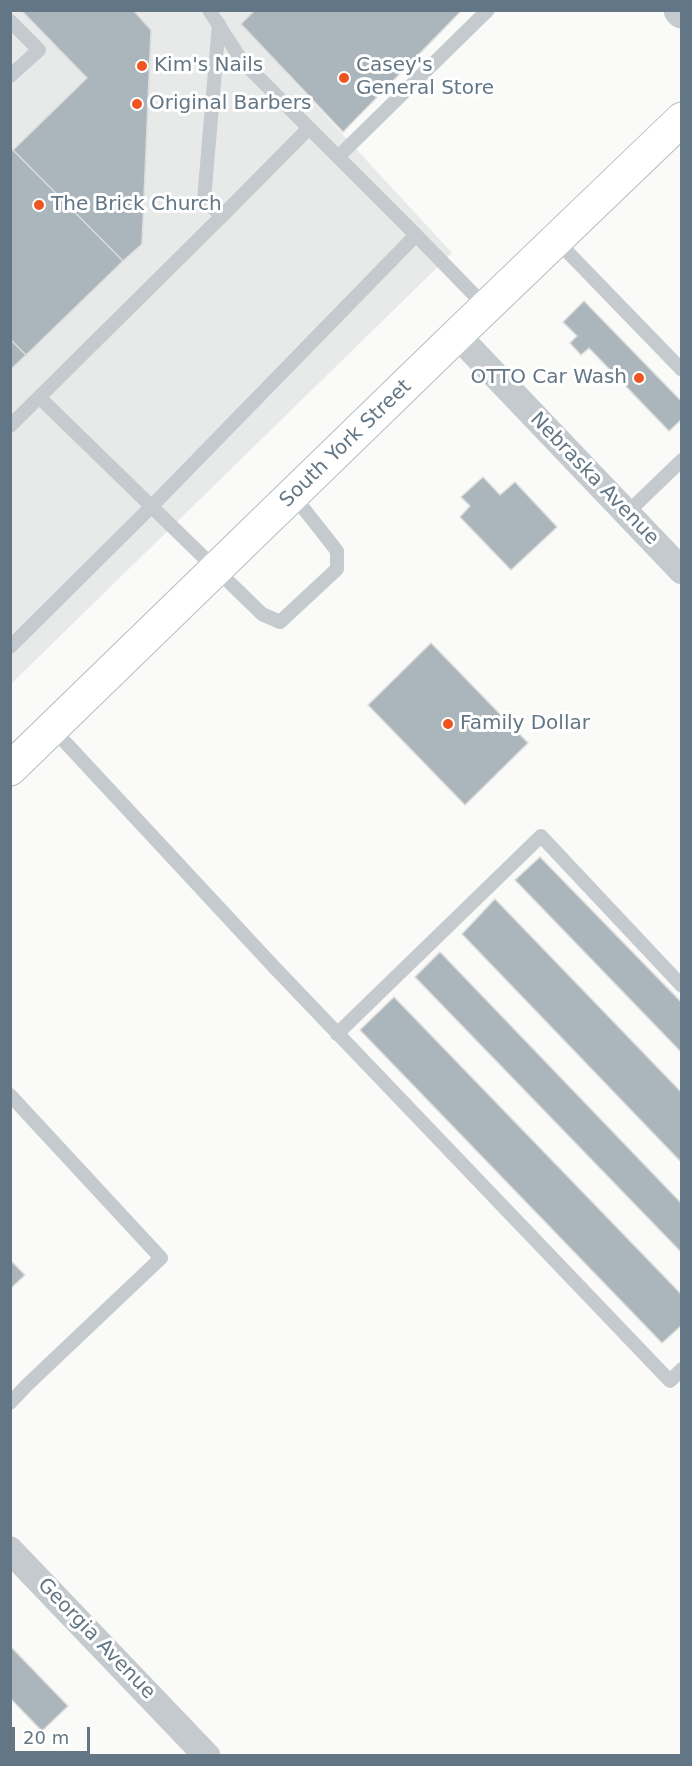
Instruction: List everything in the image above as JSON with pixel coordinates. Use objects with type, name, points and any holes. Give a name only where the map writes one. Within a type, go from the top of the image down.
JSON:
[{"type":"main road","name":"South York Street","points":[[10,769],[681,119]]},
{"type":"street","name":"Nebraska Avenue","points":[[457,335],[681,571]]},
{"type":"street","name":"Georgia Avenue","points":[[10,1550],[207,1755]]},
{"type":"lane","points":[[208,10],[242,61],[486,307]]},
{"type":"lane","points":[[338,157],[488,10]]},
{"type":"lane","points":[[10,21],[39,50],[10,76]]},
{"type":"lane","points":[[219,24],[204,200],[222,216]]},
{"type":"lane","points":[[10,426],[309,128]]},
{"type":"lane","points":[[10,647],[151,507],[416,235]]},
{"type":"lane","points":[[556,240],[681,370]]},
{"type":"lane","points":[[40,398],[262,614],[280,622],[337,569],[337,551],[293,495]]},
{"type":"lane","points":[[627,513],[681,460]]},
{"type":"lane","points":[[52,728],[338,1034],[670,1381],[681,1369]]},
{"type":"lane","points":[[338,1034],[542,836],[681,986]]},
{"type":"lane","points":[[10,1095],[161,1258],[10,1402]]},
{"type":"shaded area","points":[[11,11],[255,11],[241,24],[452,253],[11,684]]},
{"type":"building","points":[[21,10],[133,10],[151,30],[142,244],[123,261],[13,150],[87,78]]},
{"type":"building","name":"Casey's General Store","points":[[255,10],[462,10],[343,132],[241,24]]},
{"type":"building","name":"The Brick Church","points":[[10,147],[123,261],[26,355],[10,339]]},
{"type":"building","name":"OTTO Car Wash","points":[[584,301],[682,402],[682,419],[669,431],[589,348],[581,355],[570,343],[577,336],[563,322]]},
{"type":"building","points":[[10,339],[26,355],[10,370]]},
{"type":"building","points":[[483,477],[500,495],[515,482],[557,527],[511,570],[460,517],[470,506],[461,497]]},
{"type":"building","name":"Family Dollar","points":[[431,643],[528,743],[465,805],[368,705]]},
{"type":"building","points":[[540,857],[682,1003],[682,1053],[515,880]]},
{"type":"building","points":[[495,899],[682,1093],[682,1163],[462,934]]},
{"type":"building","points":[[440,952],[682,1204],[682,1253],[415,977]]},
{"type":"building","points":[[394,997],[682,1295],[682,1325],[662,1343],[360,1030]]},
{"type":"building","points":[[10,1260],[25,1275],[10,1289]]},
{"type":"building","points":[[10,1646],[68,1706],[42,1731],[10,1698]]},
{"type":"place","name":"Kim's Nails","points":[[142,66]]},
{"type":"place","name":"Casey's General Store","points":[[344,78]]},
{"type":"place","name":"Original Barbers","points":[[137,104]]},
{"type":"place","name":"The Brick Church","points":[[39,205]]},
{"type":"place","name":"OTTO Car Wash","points":[[639,378]]},
{"type":"place","name":"Family Dollar","points":[[448,724]]}]
